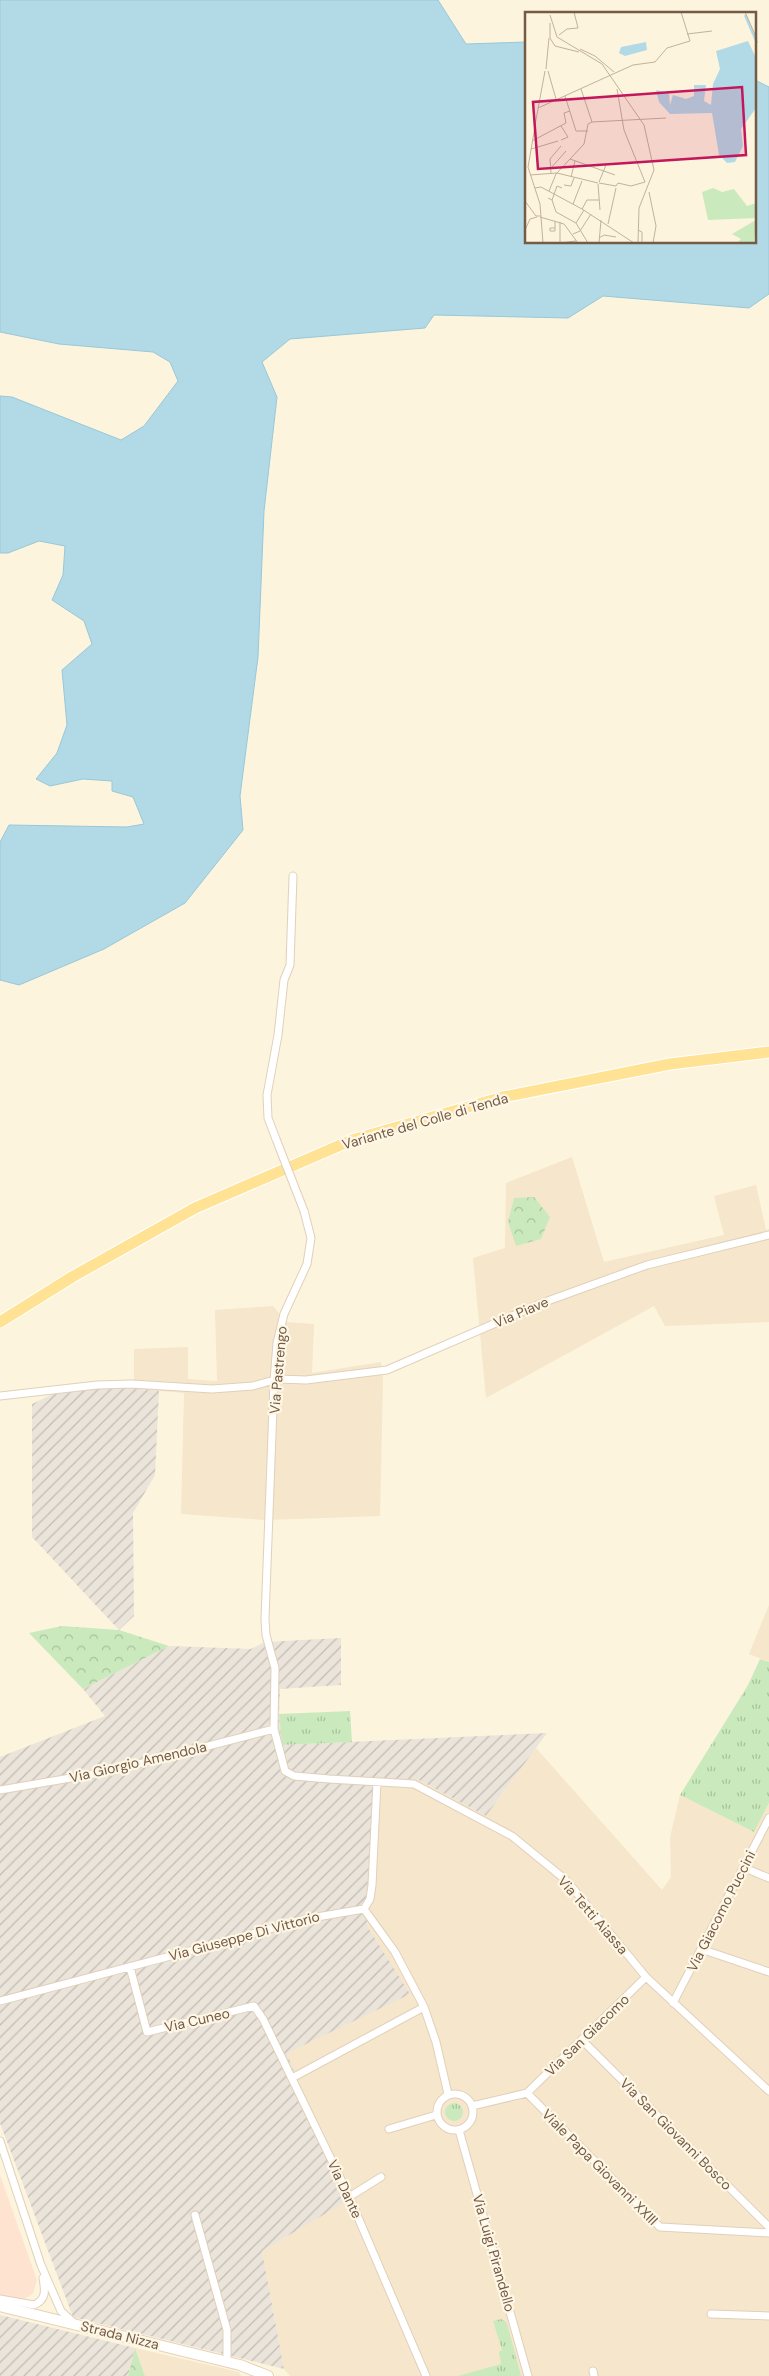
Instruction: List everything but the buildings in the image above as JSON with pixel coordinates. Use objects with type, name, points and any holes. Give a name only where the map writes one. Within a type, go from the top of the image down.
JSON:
[{"type":"main road","name":"Variante del Colle di Tenda","points":[[0,1322],[72,1277],[195,1208],[352,1140],[503,1097],[670,1064],[769,1052]]},
{"type":"street","name":"Via Pastrengo","points":[[274,1729],[275,1668],[266,1635],[265,1599],[274,1381],[280,1326],[307,1264],[311,1238],[304,1211],[268,1118],[267,1095],[278,1035],[284,980],[290,965],[293,876]]},
{"type":"street","name":"Via Piave","points":[[0,1396],[97,1385],[132,1384],[212,1388],[253,1386],[278,1379],[306,1380],[387,1370],[542,1303],[647,1265],[769,1235]]},
{"type":"street","name":"Via Tetti Aiassa","points":[[274,1729],[282,1764],[289,1775],[414,1784],[512,1836],[566,1881],[646,1977],[769,2091]]},
{"type":"street","name":"Via Giorgio Amendola","points":[[0,1790],[112,1771],[274,1729]]},
{"type":"street","points":[[377,1782],[372,1885],[370,1899],[364,1908],[395,1952],[424,2007],[436,2042],[448,2094]]},
{"type":"street","name":"Via Giacomo Puccini","points":[[673,2003],[769,1818]]},
{"type":"street","points":[[752,1871],[769,1878]]},
{"type":"street","name":"Via Giuseppe Di Vittorio","points":[[0,2001],[314,1916],[364,1908]]},
{"type":"street","points":[[701,1949],[769,1972]]},
{"type":"street","name":"Via Cuneo","points":[[130,1967],[146,2032],[254,2006]]},
{"type":"street","name":"Via San Giacomo","points":[[527,2093],[646,1977]]},
{"type":"street","name":"Via Dante","points":[[254,2006],[263,2019],[349,2197],[426,2376]]},
{"type":"street","points":[[292,2078],[424,2007]]},
{"type":"street","name":"Via San Giovanni Bosco","points":[[582,2040],[769,2227]]},
{"type":"street","points":[[454,2093],[465,2097],[472,2106],[472,2118],[464,2128],[459,2130],[453,2130],[442,2125],[436,2115],[439,2102],[448,2094],[454,2093]]},
{"type":"street","points":[[472,2106],[527,2093]]},
{"type":"street","name":"Viale Papa Giovanni XXIII","points":[[527,2093],[660,2227],[769,2233]]},
{"type":"street","points":[[389,2129],[436,2115]]},
{"type":"street","name":"Via Luigi Pirandello","points":[[459,2130],[528,2376]]},
{"type":"street","points":[[0,2141],[41,2265],[61,2311],[76,2325]]},
{"type":"street","points":[[349,2197],[381,2177]]},
{"type":"street","points":[[195,2215],[227,2330],[227,2361]]},
{"type":"street","points":[[0,2299],[28,2305],[34,2305],[42,2300],[45,2288],[41,2265]]},
{"type":"street","name":"Strada Nizza","points":[[0,2306],[240,2364],[268,2376]]},
{"type":"street","points":[[711,2314],[769,2316]]},
{"type":"street","points":[[240,2364],[252,2376]]},
{"type":"street","points":[[268,2376],[279,2376]]},
{"type":"shaded area","points":[[572,1157],[604,1262],[724,1235],[714,1196],[756,1185],[766,1230],[769,1229],[769,1322],[665,1326],[654,1306],[486,1398],[473,1258],[505,1248],[506,1183]]},
{"type":"shaded area","points":[[273,1306],[286,1322],[314,1324],[312,1373],[381,1362],[383,1380],[380,1516],[266,1520],[181,1514],[184,1393],[134,1389],[134,1349],[188,1347],[188,1379],[217,1381],[215,1310]]},
{"type":"shaded area","points":[[114,1386],[159,1391],[155,1475],[133,1513],[134,1616],[119,1630],[32,1537],[32,1404],[55,1393]]},
{"type":"shaded area","points":[[769,1605],[769,1662],[749,1654]]},
{"type":"shaded area","points":[[341,1638],[341,1685],[280,1689],[279,1714],[282,1745],[547,1733],[486,1816],[419,1780],[379,1779],[367,1926],[410,1994],[287,2053],[345,2202],[262,2251],[284,2369],[73,2317],[0,2123],[0,1757],[105,1716],[83,1689],[169,1646],[251,1649],[265,1642]]},
{"type":"shaded area","points":[[536,1748],[662,1890],[671,1877],[670,1837],[680,1795],[754,1832],[769,1803],[769,2376],[290,2376],[284,2369],[262,2251],[345,2201],[286,2053],[409,1994],[367,1926],[379,1779],[419,1780],[486,1816]]},
{"type":"shaded area","points":[[0,2175],[37,2280],[33,2294],[20,2301],[0,2296]]},
{"type":"shaded area","points":[[0,2315],[135,2348],[128,2376],[0,2376]]},
{"type":"shaded area","points":[[135,2348],[239,2372],[241,2376],[145,2376]]},
{"type":"green space","points":[[534,1197],[550,1217],[541,1239],[516,1246],[508,1222],[514,1198]]},
{"type":"green space","points":[[62,1626],[119,1630],[169,1646],[83,1689],[29,1633]]},
{"type":"green space","points":[[760,1659],[769,1662],[769,1803],[754,1832],[680,1795],[748,1685]]},
{"type":"green space","points":[[350,1711],[352,1742],[282,1745],[279,1714]]},
{"type":"green space","points":[[454,2103],[460,2106],[463,2112],[460,2118],[454,2121],[448,2118],[445,2112],[448,2106]]},
{"type":"green space","points":[[501,2319],[506,2322],[508,2327],[521,2376],[458,2376],[501,2364],[499,2352],[502,2350],[493,2321]]},
{"type":"green space","points":[[135,2348],[145,2376],[128,2376]]},
{"type":"water","points":[[0,0],[438,0],[466,44],[525,42],[525,244],[756,244],[756,80],[769,87],[769,294],[749,308],[603,296],[568,318],[434,315],[425,328],[290,339],[262,362],[277,397],[264,511],[258,657],[240,796],[243,830],[185,903],[104,949],[19,985],[0,980],[0,842],[9,825],[127,827],[144,824],[133,797],[112,791],[112,781],[83,779],[50,786],[36,779],[57,753],[67,725],[62,670],[92,644],[84,621],[52,600],[63,575],[65,546],[39,541],[8,553],[0,553],[0,396],[12,397],[121,440],[144,426],[178,381],[170,362],[153,352],[59,344],[0,332]]}]
